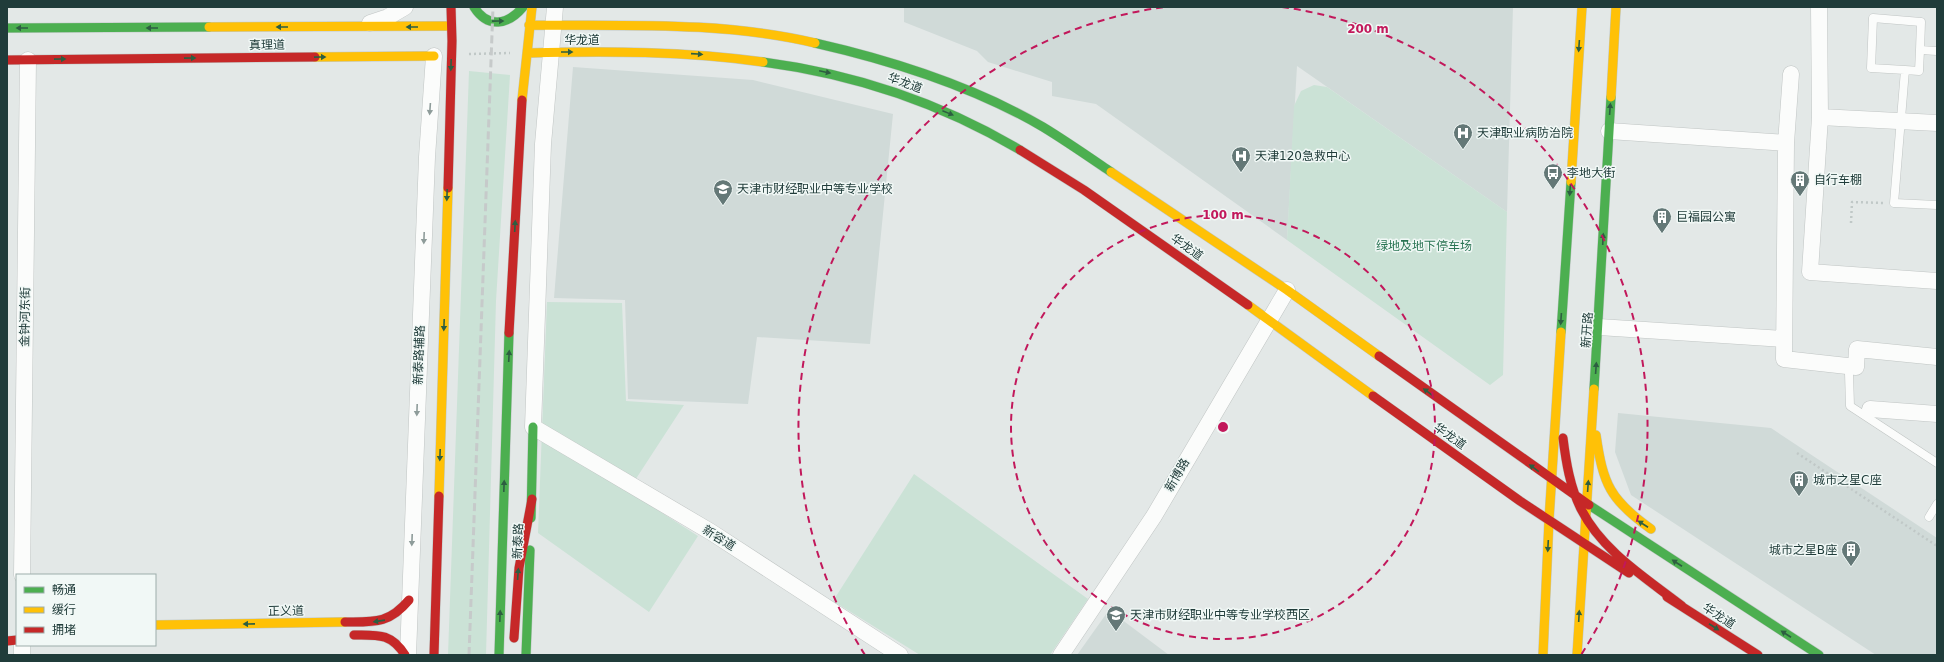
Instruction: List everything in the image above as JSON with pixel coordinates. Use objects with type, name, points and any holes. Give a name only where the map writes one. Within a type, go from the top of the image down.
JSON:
[{"type":"main road","points":[[434,655],[452,55],[451,7]]},
{"type":"main road","points":[[474,7],[477,14],[485,19],[496,22],[508,21],[523,7]]},
{"type":"main road","points":[[499,655],[508,362],[520,118],[532,7]]},
{"type":"main road","points":[[1543,655],[1556,395],[1582,7]]},
{"type":"main road","name":"新开路","points":[[1577,655],[1583,543],[1599,327],[1616,7]]},
{"type":"main road","points":[[529,24],[551,39],[692,26],[782,35],[840,48],[924,73],[958,86],[1042,128],[1286,290],[1586,504],[1819,655]]},
{"type":"main road","name":"真理道","points":[[7,28],[451,26]]},
{"type":"main road","name":"华龙道","points":[[528,53],[551,39],[751,59],[838,75],[873,84],[915,99],[991,132],[1066,176],[1268,319],[1476,470],[1549,520],[1758,655]]},
{"type":"main road","name":"真理道","points":[[7,60],[434,56]]},
{"type":"main road","points":[[1556,395],[1564,450],[1576,497],[1585,517],[1598,534],[1614,550],[1682,606]]},
{"type":"main road","points":[[1593,407],[1601,470],[1607,486],[1617,502],[1631,516],[1657,534]]},
{"type":"main road","name":"新泰路","points":[[526,655],[534,427]]},
{"type":"main road","points":[[514,647],[518,565],[523,535],[532,499]]},
{"type":"main road","name":"正义道","points":[[156,625],[375,622],[388,620],[399,612],[409,600]]},
{"type":"main road","points":[[1790,624],[1819,655]]},
{"type":"main road","points":[[344,635],[376,635],[392,638],[406,655]]},
{"type":"street","points":[[356,27],[388,17],[405,7]]},
{"type":"street","points":[[534,427],[540,201],[551,39],[555,7]]},
{"type":"street","points":[[1819,7],[1820,117],[1810,272],[1937,281]]},
{"type":"street","name":"新泰路辅路","points":[[406,655],[427,157],[434,56]]},
{"type":"street","name":"金钟河东街","points":[[22,574],[28,60]]},
{"type":"street","points":[[1791,74],[1786,143],[1784,359],[1856,367],[1857,349],[1937,357]]},
{"type":"street","points":[[1820,117],[1937,123]]},
{"type":"street","points":[[1609,131],[1786,143]]},
{"type":"street","name":"新博路","points":[[1061,655],[1154,516],[1286,290]]},
{"type":"street","points":[[1599,327],[1783,339]]},
{"type":"street","points":[[1870,409],[1937,414]]},
{"type":"street","name":"新容道","points":[[534,427],[711,532],[900,655]]},
{"type":"lane","points":[[1873,18],[1921,22],[1919,71],[1905,70],[1871,68],[1873,18]]},
{"type":"lane","points":[[1920,50],[1937,51]]},
{"type":"lane","points":[[1905,70],[1902,122],[1894,203],[1937,205]]},
{"type":"lane","points":[[1848,373],[1850,406],[1937,463]]},
{"type":"lane","points":[[1929,517],[1937,504]]},
{"type":"path","points":[[452,55],[528,53]]},
{"type":"path","points":[[1851,223],[1852,202],[1894,203]]},
{"type":"path","points":[[1796,453],[1937,546]]},
{"type":"shaded area","points":[[904,7],[1513,7],[1507,212],[1297,66],[1287,240],[1096,104],[1052,96],[1052,82],[988,62],[977,51],[904,22]]},
{"type":"shaded area","name":"天津市财经职业中等专业学校","points":[[573,67],[753,80],[893,114],[870,344],[757,337],[748,404],[628,399],[625,300],[554,298]]},
{"type":"shaded area","points":[[1618,413],[1771,428],[1937,538],[1937,655],[1876,655],[1631,495],[1615,452]]},
{"type":"shaded area","name":"天津市财经职业中等专业学校西区","points":[[1109,610],[1169,655],[1077,655]]},
{"type":"green space","points":[[469,71],[510,75],[496,301],[486,655],[448,655]]},
{"type":"green space","name":"绿地及地下停车场","points":[[1314,85],[1327,87],[1507,212],[1503,375],[1490,385],[1287,240],[1294,106],[1301,91]]},
{"type":"green space","points":[[547,302],[622,303],[626,401],[684,405],[628,491],[698,536],[649,612],[538,533]]},
{"type":"green space","points":[[914,474],[1088,599],[1050,655],[920,655],[833,601]]},
{"type":"railway","points":[[469,655],[493,7]]},
{"type":"traffic: fast","points":[[474,7],[485,19],[498,22],[511,18],[523,7]]},
{"type":"traffic: fast","points":[[7,28],[209,27]]},
{"type":"traffic: fast","points":[[815,43],[874,58],[932,76],[989,99],[1043,127],[1111,172]]},
{"type":"traffic: fast","points":[[763,62],[830,74],[896,93],[959,118],[1020,150]]},
{"type":"traffic: fast","points":[[1594,389],[1611,97]]},
{"type":"traffic: fast","points":[[1561,332],[1571,182]]},
{"type":"traffic: fast","points":[[499,655],[509,333]]},
{"type":"traffic: fast","points":[[531,518],[533,427]]},
{"type":"traffic: fast","points":[[1589,505],[1819,655]]},
{"type":"traffic: fast","points":[[526,655],[530,550]]},
{"type":"traffic: slow","points":[[522,100],[532,7]]},
{"type":"traffic: slow","points":[[1571,182],[1582,7]]},
{"type":"traffic: slow","points":[[1611,97],[1616,7]]},
{"type":"traffic: slow","points":[[529,25],[637,25],[709,28],[745,31],[815,43]]},
{"type":"traffic: slow","points":[[209,27],[451,26]]},
{"type":"traffic: slow","points":[[528,53],[587,52],[675,54],[734,58],[763,62]]},
{"type":"traffic: slow","points":[[315,57],[434,56]]},
{"type":"traffic: slow","points":[[1111,172],[1287,290],[1379,356]]},
{"type":"traffic: slow","points":[[439,496],[448,188]]},
{"type":"traffic: slow","points":[[1248,305],[1373,396]]},
{"type":"traffic: slow","points":[[1543,655],[1549,520],[1561,332]]},
{"type":"traffic: slow","points":[[1577,655],[1594,389]]},
{"type":"traffic: slow","points":[[1596,435],[1602,466],[1611,490],[1626,509],[1651,529]]},
{"type":"traffic: slow","points":[[156,625],[345,622]]},
{"type":"traffic: jam","points":[[448,188],[452,41],[451,7]]},
{"type":"traffic: jam","points":[[7,60],[315,57]]},
{"type":"traffic: jam","points":[[509,333],[522,100]]},
{"type":"traffic: jam","points":[[1020,150],[1084,190],[1248,305]]},
{"type":"traffic: jam","points":[[1379,356],[1589,505]]},
{"type":"traffic: jam","points":[[1373,396],[1520,501],[1629,573]]},
{"type":"traffic: jam","points":[[1563,438],[1571,483],[1577,501],[1590,524],[1601,538],[1626,563],[1682,606]]},
{"type":"traffic: jam","points":[[434,655],[439,496]]},
{"type":"traffic: jam","points":[[514,638],[519,568],[532,499]]},
{"type":"traffic: jam","points":[[1667,597],[1758,655]]},
{"type":"traffic: jam","points":[[345,622],[364,622],[388,618],[395,614],[409,600]]},
{"type":"traffic: jam","points":[[354,635],[370,635],[389,639],[400,648],[405,655]]},
{"type":"traffic: jam","points":[[7,641],[16,640]]},
{"type":"place","name":"天津职业病防治院","points":[[1463,150]]},
{"type":"place","name":"天津120急救中心","points":[[1241,173]]},
{"type":"place","name":"李地大街","points":[[1553,190]]},
{"type":"place","name":"自行车棚","points":[[1800,197]]},
{"type":"place","name":"天津市财经职业中等专业学校","points":[[723,206]]},
{"type":"place","name":"巨福园公寓","points":[[1662,234]]},
{"type":"place","name":"城市之星C座","points":[[1799,497]]},
{"type":"place","name":"城市之星B座","points":[[1851,567]]},
{"type":"place","name":"天津市财经职业中等专业学校西区","points":[[1116,632]]}]
